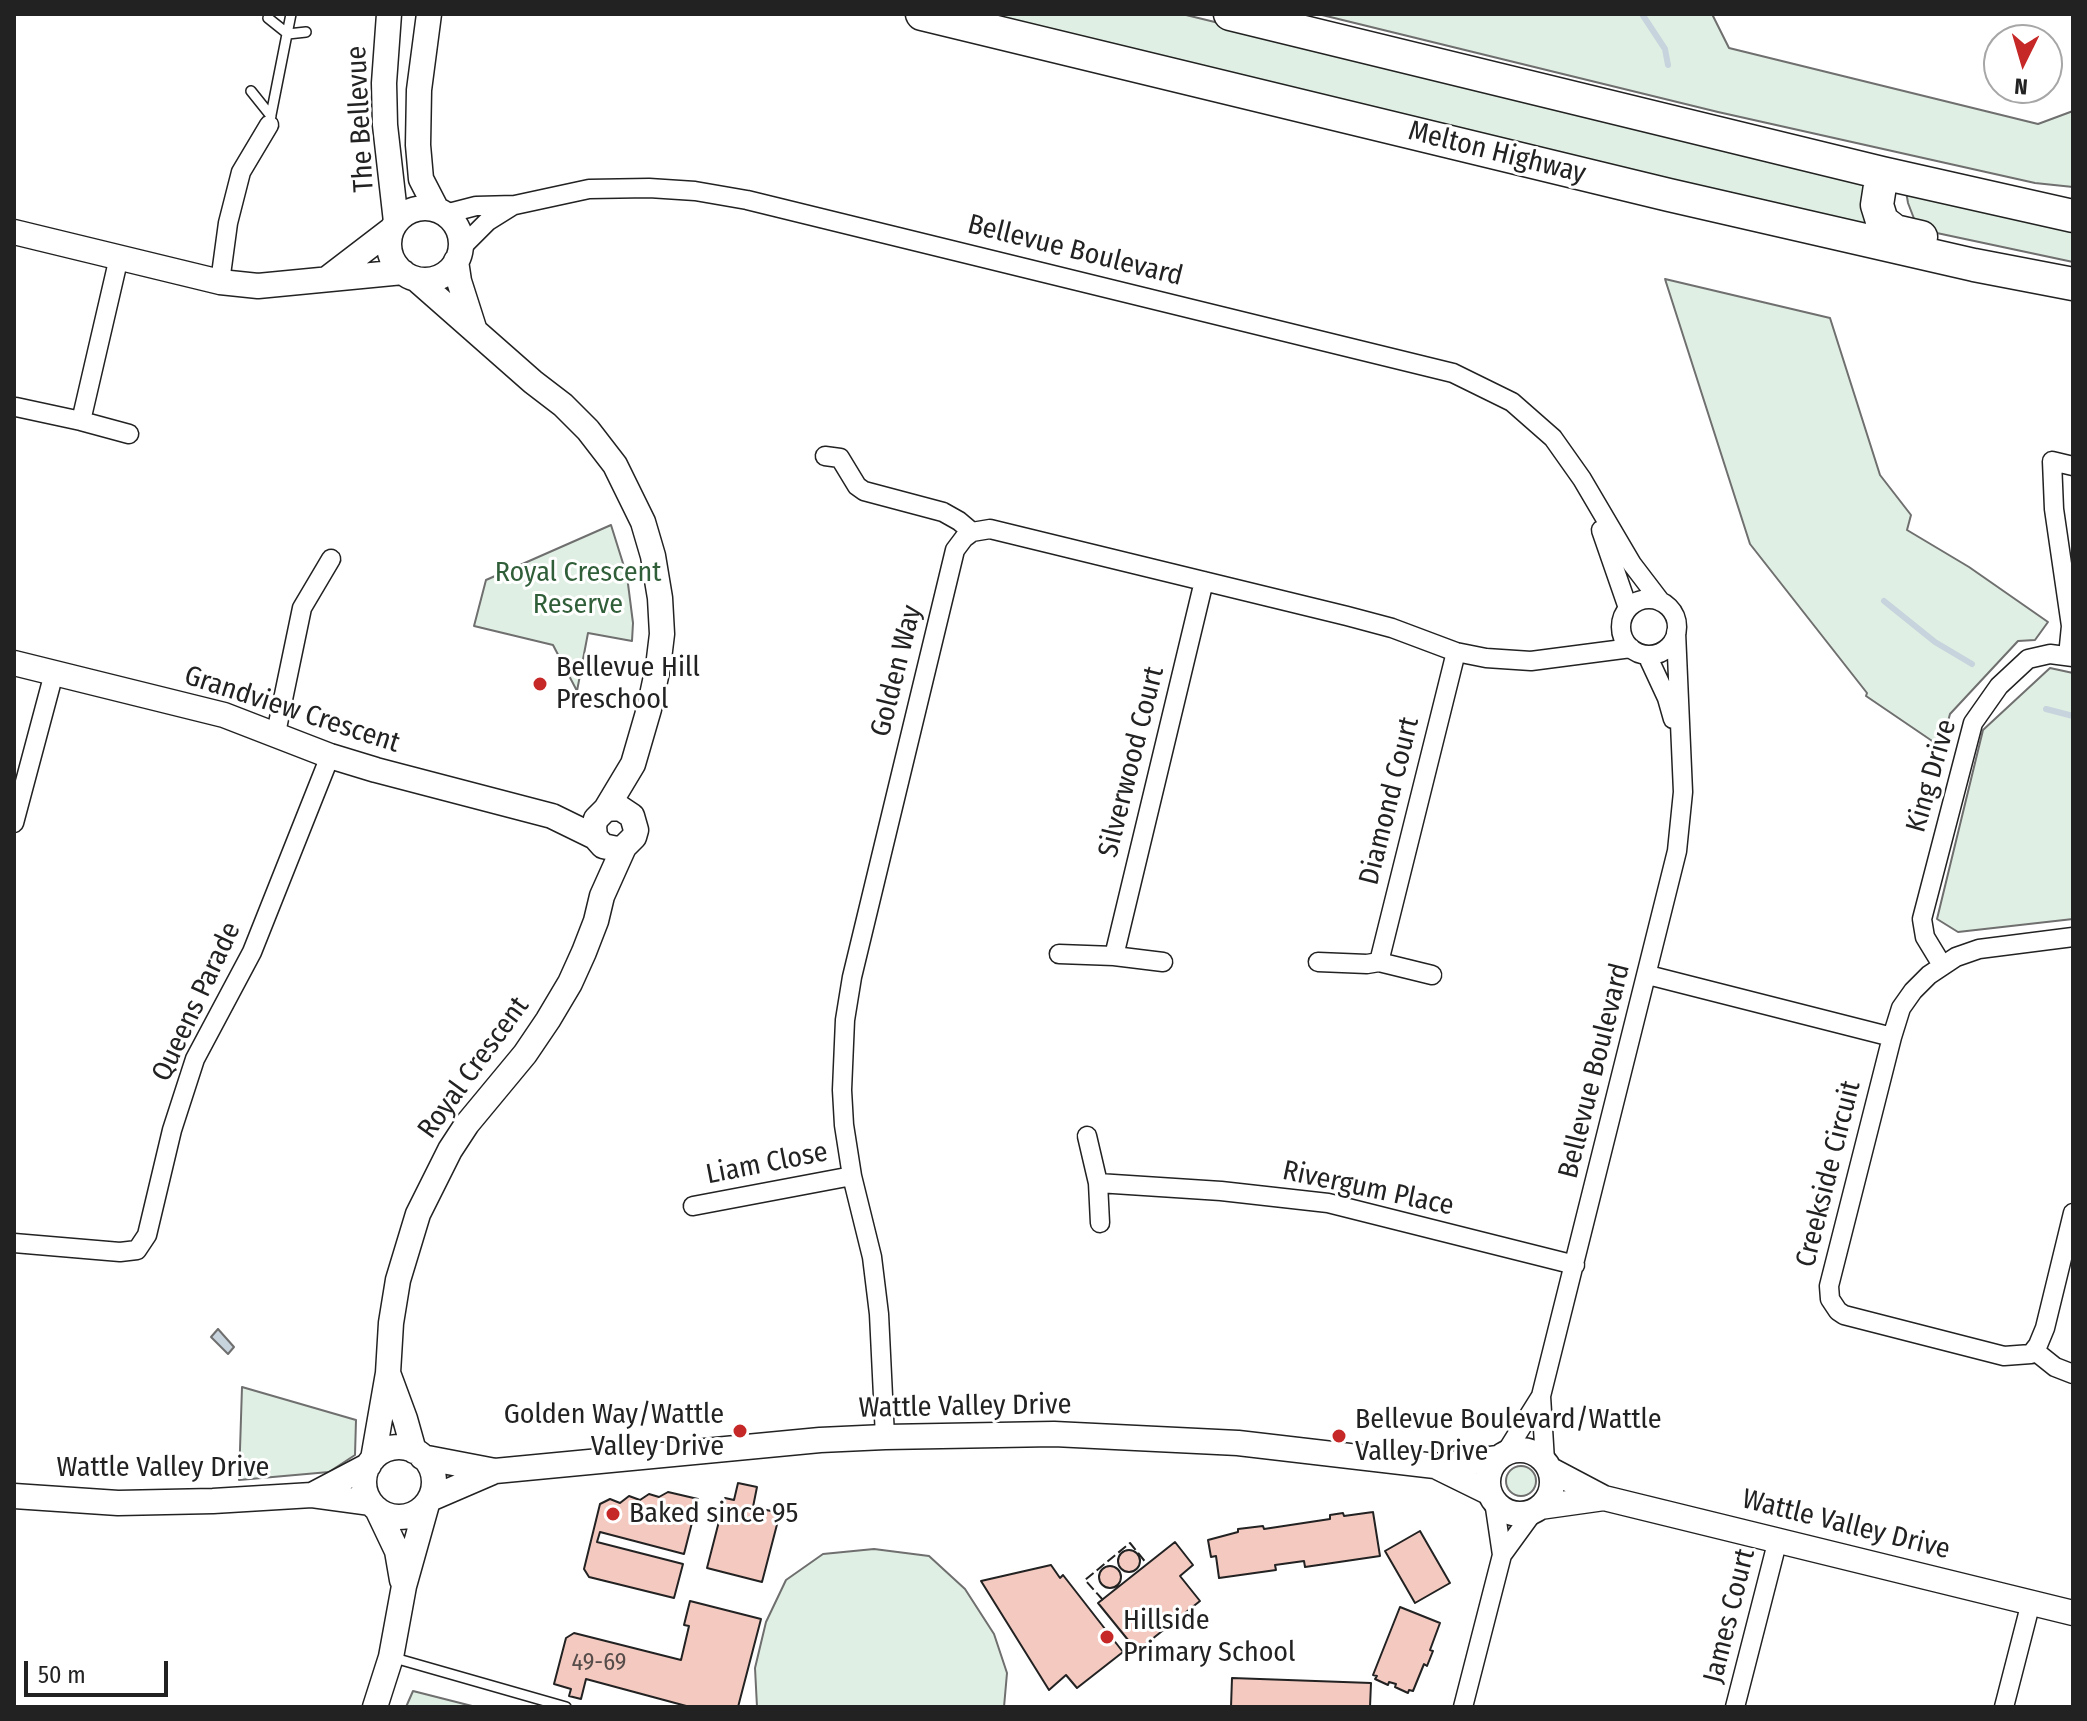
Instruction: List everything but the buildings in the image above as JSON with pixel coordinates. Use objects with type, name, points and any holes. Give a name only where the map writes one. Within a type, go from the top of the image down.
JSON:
[{"type":"highway","name":"Melton Highway","points":[[922,14],[1669,195],[1974,265],[2073,284]]},
{"type":"highway","points":[[1230,14],[1882,173],[2073,216]]},
{"type":"highway","points":[[1882,173],[1877,196],[1878,214],[1895,231],[2073,270]]},
{"type":"street","name":"The Bellevue","points":[[389,14],[384,83],[394,226]]},
{"type":"street","name":"The Bellevue","points":[[429,14],[419,90],[418,145],[421,179],[441,212]]},
{"type":"street","points":[[220,282],[228,223],[241,172],[270,121]]},
{"type":"street","name":"Bellevue Boulevard","points":[[441,212],[476,206],[515,205],[589,189],[695,191],[747,200],[1453,373],[1512,402],[1553,438],[1582,479],[1632,564],[1661,602]]},
{"type":"street","name":"Bellevue Boulevard","points":[[459,254],[488,221],[515,205]]},
{"type":"street","points":[[328,278],[415,210],[441,212],[457,229],[459,281],[474,328]]},
{"type":"street","points":[[394,226],[389,241],[395,264],[474,328],[588,430],[615,465],[643,522],[653,556],[662,634],[649,709],[633,764],[600,825]]},
{"type":"street","points":[[14,232],[220,282],[258,286],[328,278],[409,276],[427,280],[439,277],[459,254]]},
{"type":"street","points":[[81,421],[119,257]]},
{"type":"street","points":[[16,407],[129,434]]},
{"type":"street","points":[[825,456],[840,458],[857,486],[864,491],[943,512],[972,532],[990,529],[1204,581],[1392,628],[1456,652],[1510,661],[1569,655],[1662,652],[1674,640],[1674,615],[1661,602],[1643,600],[1607,636],[1569,655]]},
{"type":"street","points":[[2070,656],[2071,626],[2054,509],[2052,461],[2073,466]]},
{"type":"street","name":"Bellevue Boulevard","points":[[1582,479],[1612,556],[1624,616]]},
{"type":"street","name":"Golden Way","points":[[885,1437],[879,1314],[872,1257],[852,1176],[842,1090],[845,1020],[852,977],[955,550],[972,532]]},
{"type":"street","points":[[276,733],[302,608],[331,559]]},
{"type":"street","name":"Silverwood Court","points":[[1114,956],[1204,581]]},
{"type":"street","points":[[1624,616],[1625,642],[1639,652]]},
{"type":"street","name":"Bellevue Boulevard","points":[[1502,1455],[1541,1396],[1677,851],[1682,820],[1682,757],[1676,632]]},
{"type":"street","name":"Diamond Court","points":[[1379,962],[1456,652]]},
{"type":"street","name":"Bellevue Boulevard","points":[[1639,652],[1667,698],[1682,757]]},
{"type":"street","name":"King Drive","points":[[1942,965],[1925,937],[1922,919],[1973,723],[1999,686],[2028,659],[2050,654],[2070,656]]},
{"type":"street","name":"Grandview Crescent","points":[[14,663],[224,715],[330,756],[552,816],[600,825]]},
{"type":"street","points":[[14,823],[54,673]]},
{"type":"street","name":"Queens Parade","points":[[14,1243],[120,1252],[137,1250],[147,1235],[172,1130],[195,1059],[252,952],[330,756]]},
{"type":"street","points":[[600,825],[610,849],[624,847],[634,837],[633,764]]},
{"type":"street","points":[[600,825],[620,808],[632,816]]},
{"type":"street","name":"Royal Crescent","points":[[600,825],[602,896]]},
{"type":"street","name":"Royal Crescent","points":[[371,1462],[388,1373],[398,1280],[418,1214],[431,1185],[467,1124],[525,1054],[548,1020],[584,952],[602,896],[624,847]]},
{"type":"street","name":"Creekside Circuit","points":[[2035,1351],[2022,1356],[2004,1356],[1844,1315],[1830,1299],[1829,1286],[1901,1008],[1913,991],[1942,965],[1956,957],[1979,949],[2073,937]]},
{"type":"street","points":[[1059,954],[1163,962]]},
{"type":"street","points":[[1318,962],[1379,962],[1432,975]]},
{"type":"street","points":[[1648,975],[1892,1037]]},
{"type":"street","points":[[1087,1136],[1098,1183],[1100,1223]]},
{"type":"street","name":"Liam Close","points":[[693,1206],[852,1176]]},
{"type":"street","name":"Rivergum Place","points":[[1098,1183],[1221,1191],[1328,1203],[1575,1265]]},
{"type":"street","points":[[2073,1213],[2045,1328],[2035,1351],[2055,1367],[2073,1374]]},
{"type":"street","name":"Royal Crescent","points":[[388,1373],[418,1454]]},
{"type":"street","name":"Bellevue Boulevard","points":[[1541,1396],[1548,1465]]},
{"type":"street","name":"Wattle Valley Drive","points":[[418,1454],[495,1471],[729,1448],[885,1437],[1054,1434],[1159,1438],[1324,1451],[1435,1466],[1502,1455]]},
{"type":"street","points":[[375,1707],[391,1657],[404,1586],[434,1476],[418,1454],[392,1448],[371,1462],[364,1484],[397,1551],[404,1586]]},
{"type":"street","points":[[1463,1707],[1502,1555],[1552,1491],[1548,1465],[1527,1450],[1502,1455],[1489,1474],[1502,1555]]},
{"type":"street","name":"Wattle Valley Drive","points":[[312,1495],[371,1462]]},
{"type":"street","name":"Wattle Valley Drive","points":[[1548,1465],[1604,1498],[2073,1613]]},
{"type":"street","name":"Wattle Valley Drive","points":[[1435,1466],[1492,1497]]},
{"type":"street","name":"Wattle Valley Drive","points":[[428,1501],[495,1471]]},
{"type":"street","name":"Wattle Valley Drive","points":[[14,1496],[118,1503],[312,1495],[374,1506]]},
{"type":"street","points":[[1492,1497],[1508,1511],[1525,1514],[1537,1509]]},
{"type":"street","name":"Wattle Valley Drive","points":[[1537,1509],[1604,1498]]},
{"type":"street","points":[[374,1506],[387,1515],[409,1516],[428,1501]]},
{"type":"street","name":"James Court","points":[[1735,1707],[1778,1539]]},
{"type":"street","points":[[2004,1707],[2031,1602]]},
{"type":"lane","points":[[270,121],[291,14]]},
{"type":"lane","points":[[268,18],[288,34],[306,32]]},
{"type":"lane","points":[[251,91],[270,121]]},
{"type":"lane","points":[[391,1657],[566,1707]]},
{"type":"green space","points":[[969,14],[1182,14],[1870,182],[1876,228]]},
{"type":"green space","points":[[1318,14],[1712,14],[1729,48],[2038,124],[2073,111],[2073,187],[2035,183],[1718,112]]},
{"type":"green space","points":[[1906,191],[2073,227],[2073,262],[1918,229]]},
{"type":"green space","points":[[1665,279],[1830,318],[1880,475],[1911,515],[1907,530],[1969,567],[2048,622],[2035,640],[2018,641],[1950,714],[1941,747],[1866,696],[1867,693],[1750,544]]},
{"type":"green space","name":"Royal Crescent Reserve","points":[[611,525],[627,576],[632,641],[588,633],[577,691],[553,645],[474,626],[486,580]]},
{"type":"green space","points":[[2050,668],[2073,673],[2073,919],[1958,932],[1937,919],[1983,730]]},
{"type":"green space","points":[[242,1387],[356,1420],[355,1455],[329,1472],[239,1480]]},
{"type":"green space","points":[[1521,1466],[1532,1470],[1536,1481],[1532,1492],[1521,1496],[1510,1492],[1506,1481],[1510,1470]]},
{"type":"green space","points":[[874,1549],[929,1556],[965,1589],[994,1634],[1007,1673],[1004,1707],[757,1707],[755,1668],[766,1622],[786,1580],[823,1554]]},
{"type":"green space","points":[[413,1691],[476,1707],[406,1707]]},
{"type":"shaded area","points":[[218,1329],[234,1347],[228,1354],[211,1337]]},
{"type":"waterway","points":[[1642,14],[1665,49],[1668,65]]},
{"type":"waterway","points":[[1884,601],[1935,642],[1972,664]]},
{"type":"waterway","points":[[2046,709],[2073,716]]},
{"type":"fence","points":[[1103,1600],[1085,1580],[1130,1543],[1147,1564]]},
{"type":"place","name":"Bellevue Hill Preschool","points":[[540,684]]},
{"type":"place","name":"Golden Way/Wattle Valley Drive","points":[[740,1431]]},
{"type":"place","name":"Bellevue Boulevard/Wattle Valley Drive","points":[[1339,1436]]},
{"type":"place","name":"Baked since 95","points":[[613,1514]]},
{"type":"place","name":"Hillside Primary School","points":[[1107,1637]]}]
